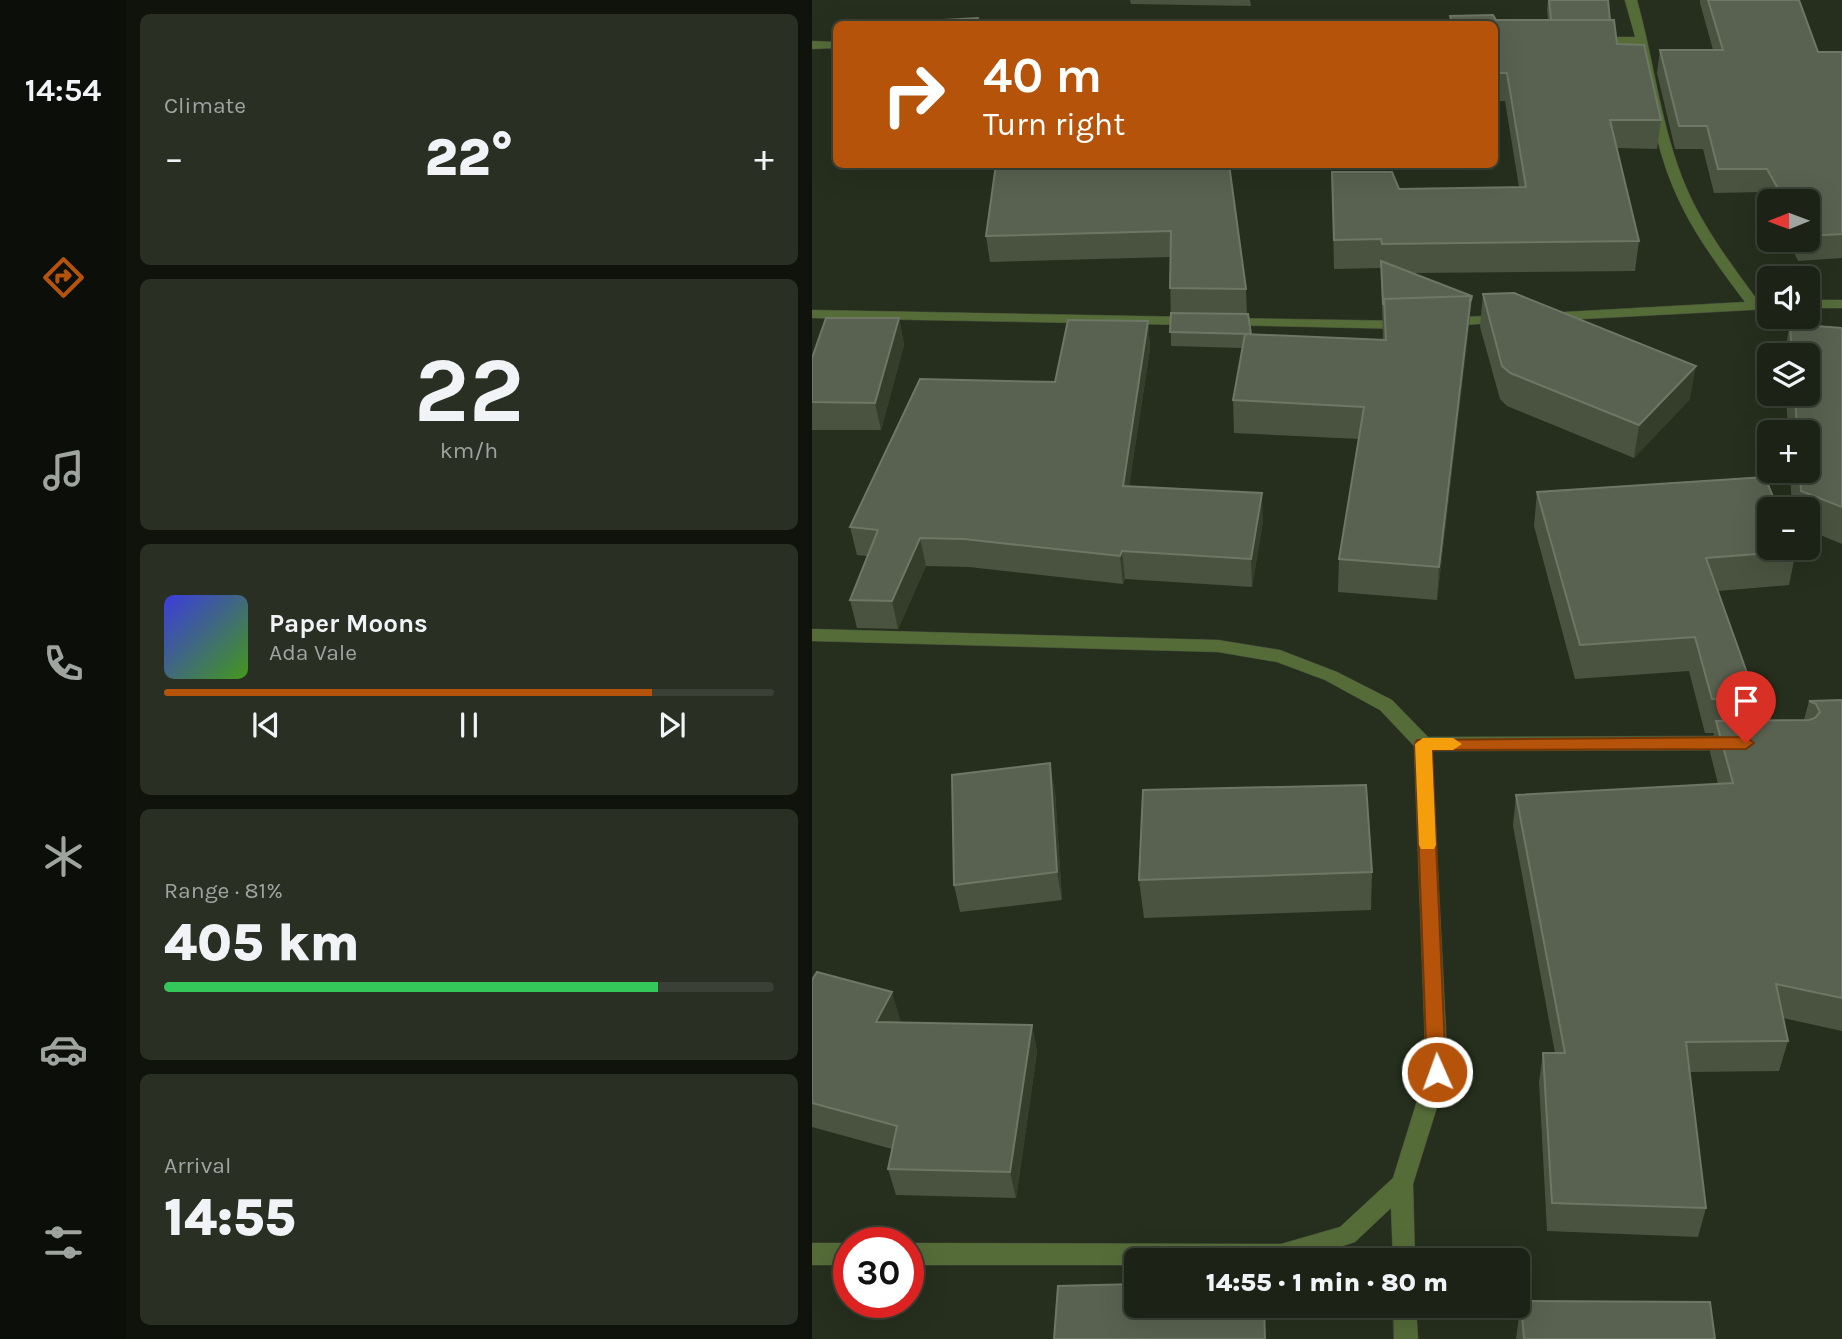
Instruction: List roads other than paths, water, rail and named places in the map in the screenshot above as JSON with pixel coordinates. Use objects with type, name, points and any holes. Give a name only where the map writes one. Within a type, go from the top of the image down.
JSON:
[{"type":"street","points":[[1631,0],[1673,168],[1702,235],[1757,299]]},
{"type":"street","points":[[1576,41],[1643,41]]},
{"type":"street","points":[[812,45],[833,45]]},
{"type":"street","points":[[1820,304],[1842,304]]},
{"type":"street","points":[[812,314],[1431,323],[1757,305]]},
{"type":"street","points":[[812,635],[1218,646],[1280,656],[1331,676],[1386,705],[1423,744],[1437,1072],[1402,1184],[1404,1248]]},
{"type":"street","points":[[1423,744],[1758,743]]},
{"type":"street","points":[[924,1254],[1281,1255],[1347,1235],[1402,1184]]},
{"type":"street","points":[[812,1254],[833,1254]]},
{"type":"street","points":[[1405,1318],[1406,1339]]}]
